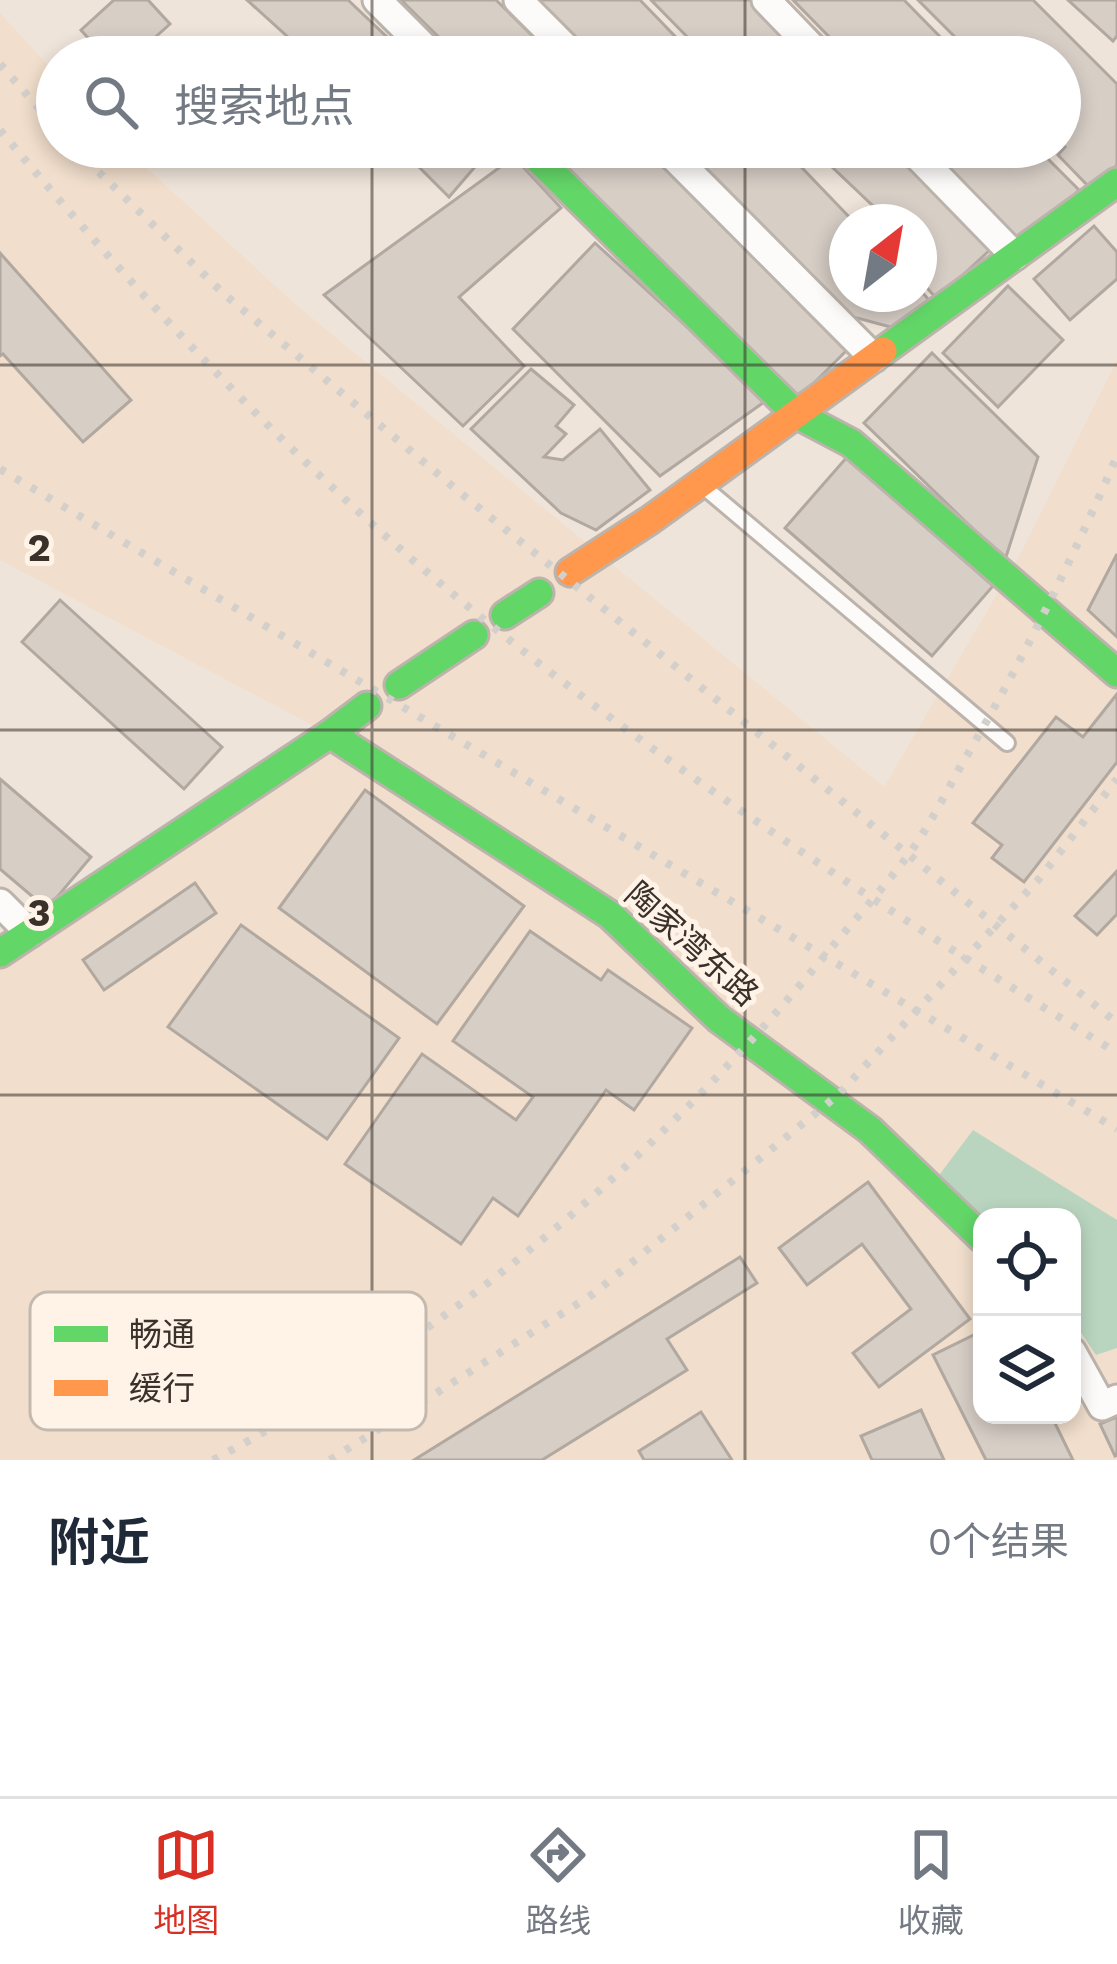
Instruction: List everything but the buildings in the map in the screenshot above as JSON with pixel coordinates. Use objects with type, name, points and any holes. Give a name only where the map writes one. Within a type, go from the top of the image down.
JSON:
[{"type":"street","points":[[376,0],[413,36]]},
{"type":"street","points":[[518,0],[554,36]]},
{"type":"street","points":[[766,0],[801,36]]},
{"type":"street","points":[[547,168],[796,414],[851,443],[1117,673]]},
{"type":"street","points":[[685,168],[874,358]]},
{"type":"street","points":[[929,168],[1015,256]]},
{"type":"street","points":[[570,572],[1115,187]]},
{"type":"street","points":[[505,615],[539,593]]},
{"type":"street","points":[[399,685],[474,635]]},
{"type":"street","points":[[0,953],[367,706]]},
{"type":"street","name":"陶家湾东路","points":[[330,734],[610,915],[719,1019],[870,1130],[973,1229]]},
{"type":"street","points":[[0,903],[30,933]]},
{"type":"street","points":[[1081,1368],[1102,1406],[1117,1399]]},
{"type":"lane","points":[[700,483],[1007,743]]},
{"type":"shaded area","points":[[0,13],[36,52],[36,168],[147,168],[296,305],[884,787],[1020,555],[1117,360],[1117,1460],[0,1460],[0,955],[329,734],[0,560]]},
{"type":"green space","points":[[973,1130],[1117,1220],[1117,1348],[1096,1355],[1081,1332],[1081,1208],[973,1210],[934,1182]]},
{"type":"railway","points":[[0,64],[36,105]]},
{"type":"railway","points":[[0,130],[221,378],[340,494],[465,604],[701,783],[1117,1053]]},
{"type":"railway","points":[[95,168],[224,294],[463,495],[1117,1023]]},
{"type":"railway","points":[[426,1328],[548,1235],[623,1169],[765,1025],[883,888],[926,829],[1025,651],[1117,456]]},
{"type":"railway","points":[[0,469],[1117,1129]]},
{"type":"railway","points":[[426,1399],[593,1294],[838,1095],[1039,879],[1117,779]]},
{"type":"railway","points":[[213,1460],[266,1430]]},
{"type":"railway","points":[[330,1460],[378,1430]]},
{"type":"traffic: fast","points":[[547,168],[796,414],[851,443],[1117,673]]},
{"type":"traffic: fast","points":[[883,351],[1117,182]]},
{"type":"traffic: fast","points":[[505,615],[539,593]]},
{"type":"traffic: fast","points":[[399,685],[474,635]]},
{"type":"traffic: fast","points":[[330,734],[367,706]]},
{"type":"traffic: fast","points":[[0,953],[330,734],[610,915],[719,1019],[870,1130],[973,1229]]},
{"type":"traffic: slow","points":[[570,572],[650,520],[883,351]]}]
